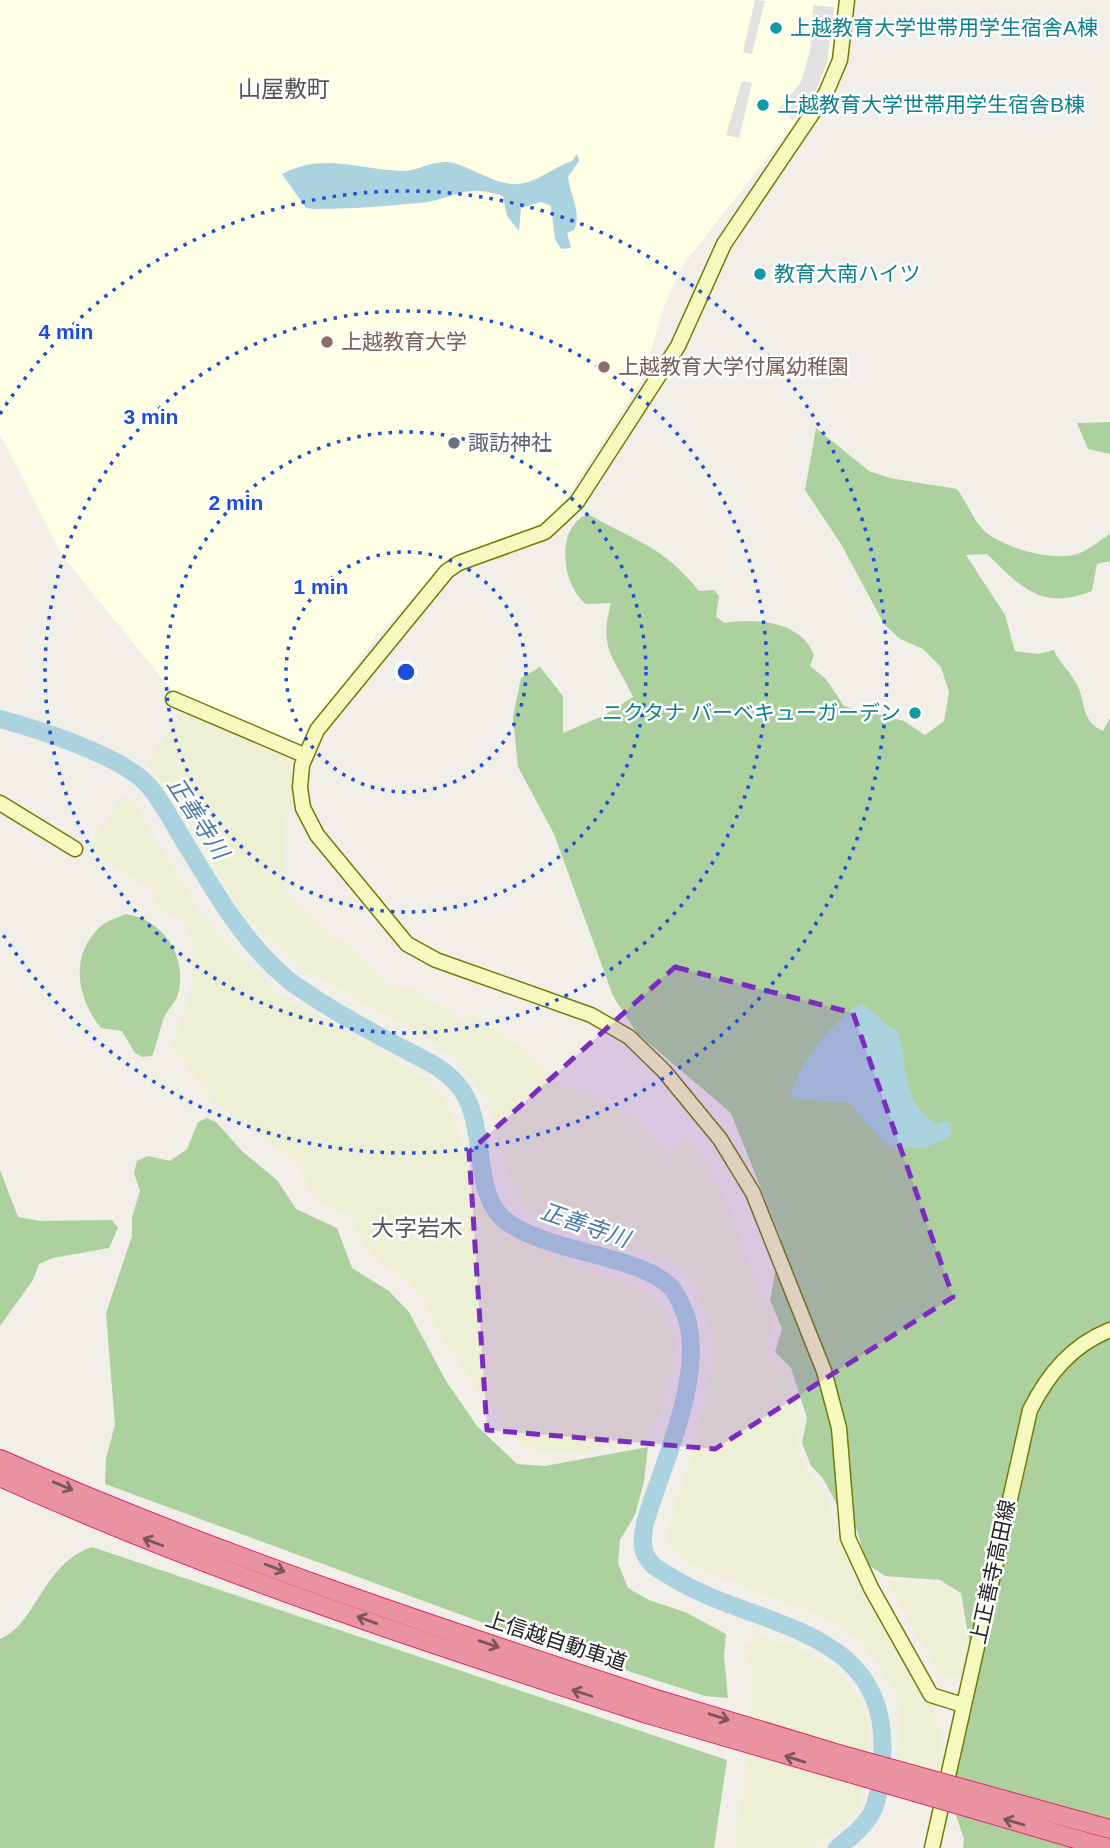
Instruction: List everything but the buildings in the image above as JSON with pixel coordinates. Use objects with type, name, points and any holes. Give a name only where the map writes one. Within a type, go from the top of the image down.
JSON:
[{"type":"highway","name":"上信越自動車道","points":[[0,1459],[154,1523],[650,1706]]},
{"type":"highway","name":"上信越自動車道","points":[[0,1477],[145,1539],[276,1588],[650,1706],[1082,1831],[1109,1848]]},
{"type":"highway","name":"上信越自動車道","points":[[1082,1831],[1110,1829]]},
{"type":"street","points":[[847,0],[840,60],[826,93],[724,244],[678,346],[577,502],[545,532],[459,563],[447,571],[317,730],[304,755],[300,787],[309,822],[407,944],[436,960],[591,1015],[629,1037],[664,1070],[720,1139],[753,1193],[824,1371],[839,1427],[848,1538],[870,1588],[931,1695],[963,1705]]},
{"type":"street","points":[[173,699],[304,755]]},
{"type":"street","points":[[0,803],[75,849]]},
{"type":"street","name":"上正善寺高田線","points":[[932,1848],[938,1831],[963,1705],[1030,1410],[1052,1372],[1066,1357],[1110,1329]]},
{"type":"highlighted area","points":[[675,967],[853,1013],[953,1297],[715,1449],[487,1430],[469,1152]]},
{"type":"shaded area","name":"上越教育大学","points":[[0,0],[838,0],[830,63],[817,94],[683,265],[664,307],[643,378],[558,512],[517,539],[449,562],[375,637],[330,707],[300,742],[173,692],[61,554],[0,434]]},
{"type":"shaded area","points":[[755,0],[765,1],[752,54],[743,52]]},
{"type":"shaded area","points":[[813,5],[834,7],[827,63],[815,92],[793,120],[780,108],[801,82],[810,51]]},
{"type":"shaded area","points":[[742,81],[752,83],[739,138],[726,135]]},
{"type":"shaded area","points":[[190,712],[267,745],[294,760],[295,805],[285,813],[284,887],[317,923],[354,950],[382,981],[417,991],[463,1021],[469,1013],[518,1045],[564,1087],[575,1086],[636,1120],[668,1153],[672,1153],[686,1135],[704,1159],[732,1212],[746,1257],[767,1302],[773,1323],[766,1357],[789,1376],[801,1415],[797,1440],[799,1455],[805,1470],[823,1489],[843,1544],[931,1695],[941,1738],[944,1775],[895,1762],[900,1728],[897,1695],[878,1663],[858,1639],[823,1617],[687,1562],[675,1551],[669,1540],[670,1521],[693,1451],[714,1350],[698,1289],[687,1274],[669,1262],[539,1220],[515,1196],[488,1103],[461,1063],[410,1027],[305,971],[239,911],[191,823],[147,763],[179,716]]},
{"type":"shaded area","points":[[124,794],[134,802],[200,914],[279,995],[383,1052],[435,1085],[454,1118],[478,1200],[491,1220],[531,1246],[646,1290],[665,1310],[676,1338],[673,1368],[651,1438],[592,1451],[545,1454],[527,1448],[511,1434],[481,1393],[436,1328],[425,1301],[406,1279],[382,1264],[365,1244],[349,1217],[314,1197],[298,1164],[213,1102],[171,1047],[188,1003],[191,980],[191,937],[186,925],[160,907],[148,888],[87,849]]},
{"type":"shaded area","points":[[886,1580],[940,1584],[958,1595],[968,1650],[966,1677],[941,1677]]},
{"type":"shaded area","points":[[758,1636],[792,1645],[832,1666],[850,1684],[862,1703],[868,1726],[870,1744],[861,1802],[849,1821],[810,1848],[735,1848],[735,1826],[744,1792],[753,1673],[744,1648]]},
{"type":"green space","points":[[1110,422],[1110,454],[1088,449],[1077,423]]},
{"type":"green space","points":[[816,428],[869,471],[890,478],[957,489],[980,526],[988,534],[1011,546],[1040,554],[1066,556],[1085,550],[1110,534],[1110,561],[1097,564],[1092,591],[1075,597],[1046,597],[1034,593],[1011,577],[987,554],[966,555],[1005,615],[1015,651],[1038,654],[1054,650],[1076,683],[1091,722],[1103,731],[1110,718],[1110,1848],[963,1848],[964,1839],[951,1801],[971,1652],[961,1593],[940,1580],[885,1576],[867,1564],[857,1530],[838,1506],[822,1477],[811,1466],[802,1443],[807,1418],[791,1368],[775,1352],[782,1329],[770,1300],[781,1239],[731,1113],[637,1033],[613,996],[554,834],[518,767],[513,717],[521,678],[540,667],[563,696],[563,733],[603,716],[633,697],[610,653],[606,633],[611,603],[586,604],[571,583],[567,570],[566,543],[570,531],[577,521],[588,514],[660,554],[699,591],[714,590],[719,596],[716,616],[724,623],[750,621],[776,624],[799,635],[814,655],[810,666],[826,679],[844,706],[904,721],[925,735],[944,721],[949,692],[941,667],[923,649],[900,639],[884,624],[841,544],[805,490]]},
{"type":"green space","points":[[125,914],[139,917],[162,932],[176,955],[180,969],[177,997],[164,1017],[152,1056],[142,1057],[135,1053],[122,1031],[101,1028],[86,1004],[82,991],[80,964],[90,938],[102,925]]},
{"type":"green space","points":[[207,1118],[216,1122],[242,1151],[278,1181],[296,1209],[337,1228],[352,1268],[389,1291],[409,1312],[446,1381],[477,1426],[517,1464],[545,1466],[648,1447],[644,1481],[635,1515],[620,1540],[618,1563],[628,1588],[649,1600],[685,1612],[726,1634],[724,1656],[728,1698],[705,1696],[508,1632],[105,1484],[106,1458],[115,1425],[106,1313],[132,1236],[132,1217],[140,1191],[134,1173],[137,1161],[148,1156],[170,1161],[187,1149],[198,1122]]},
{"type":"green space","points":[[0,1170],[18,1217],[40,1221],[112,1220],[118,1228],[109,1248],[53,1258],[39,1264],[33,1280],[0,1326]]},
{"type":"green space","points":[[92,1547],[727,1760],[714,1848],[0,1848],[0,1639],[23,1621],[62,1566],[75,1555]]},
{"type":"water","points":[[577,154],[579,161],[568,177],[576,210],[576,223],[574,230],[567,233],[571,248],[561,249],[555,239],[551,206],[541,202],[521,208],[519,231],[507,216],[503,196],[489,192],[468,191],[420,203],[306,208],[282,174],[313,164],[342,164],[402,171],[448,162],[500,182],[518,184],[572,161]]},
{"type":"water","points":[[862,1003],[899,1034],[908,1084],[917,1106],[936,1124],[944,1121],[952,1124],[949,1138],[924,1148],[892,1148],[869,1127],[850,1103],[794,1099],[791,1093],[796,1080],[820,1042],[840,1020]]},
{"type":"waterway","name":"正善寺川","points":[[0,719],[77,744],[116,762],[145,782],[230,914],[274,967],[330,1008],[429,1062],[451,1078],[467,1099],[473,1117],[487,1193],[495,1209],[506,1221],[544,1240],[636,1267],[655,1275],[674,1290],[689,1330],[691,1357],[688,1385],[672,1444],[645,1523],[644,1550],[654,1565],[673,1578],[706,1595],[812,1637],[842,1656],[865,1681],[879,1715],[882,1759],[877,1801],[868,1819],[837,1848]]},
{"type":"place","name":"上越教育大学世帯用学生宿舎A棟","points":[[776,28]]},
{"type":"place","name":"上越教育大学世帯用学生宿舎B棟","points":[[763,105]]},
{"type":"place","name":"教育大南ハイツ","points":[[760,274]]},
{"type":"place","name":"上越教育大学","points":[[327,342]]},
{"type":"place","name":"上越教育大学付属幼稚園","points":[[604,367]]},
{"type":"place","name":"諏訪神社","points":[[454,443]]},
{"type":"place","name":"ニクタナ バーベキューガーデン","points":[[915,713]]},
{"type":"district","name":"山屋敷町","points":[[284,89]]},
{"type":"district","name":"大字岩木","points":[[417,1228]]}]
